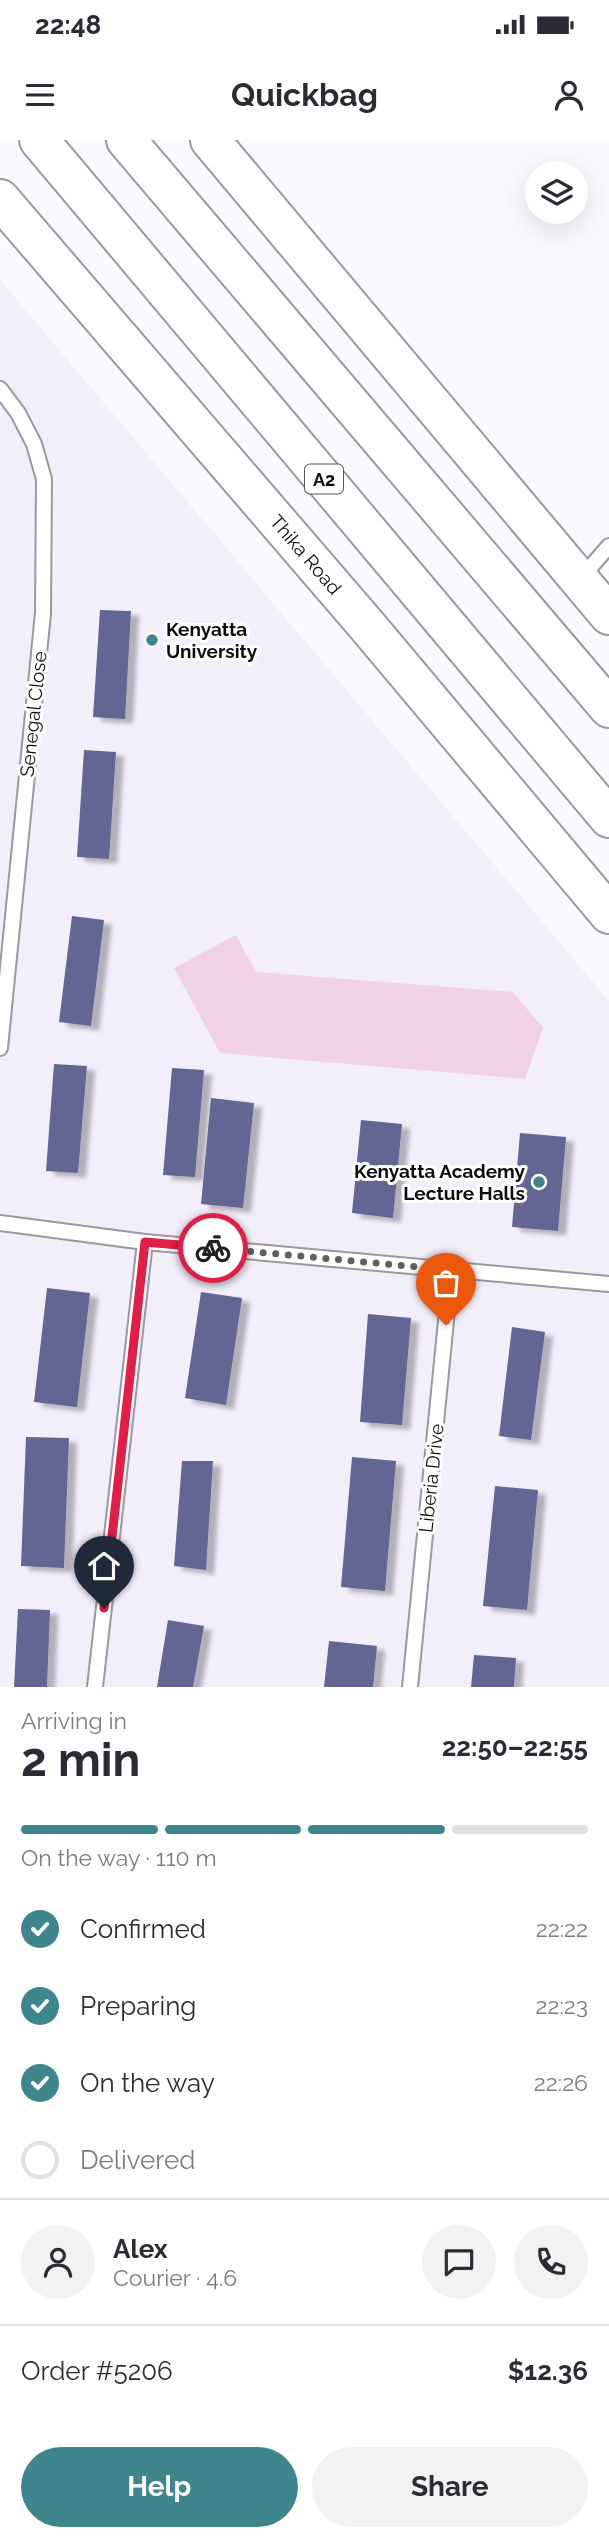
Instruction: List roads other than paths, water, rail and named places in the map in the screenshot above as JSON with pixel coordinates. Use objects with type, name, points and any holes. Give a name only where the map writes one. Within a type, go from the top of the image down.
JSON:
[{"type":"main road","name":"A2","points":[[39,140],[609,818]]},
{"type":"main road","points":[[126,140],[609,708]]},
{"type":"main road","points":[[211,140],[609,615]]},
{"type":"main road","name":"Thika Road","points":[[0,199],[351,607],[609,914]]},
{"type":"lane","name":"Senegal Close","points":[[0,389],[18,414],[34,444],[44,479],[43,613],[0,1048]]},
{"type":"lane","points":[[579,580],[609,546]]},
{"type":"lane","points":[[0,1223],[145,1242],[609,1284]]},
{"type":"lane","points":[[95,1687],[145,1242]]},
{"type":"lane","name":"Liberia Drive","points":[[410,1687],[451,1270]]},
{"type":"place","name":"Kenyatta University","points":[[152,640]]},
{"type":"place","name":"Kenyatta Academy Lecture Halls","points":[[539,1182]]}]
